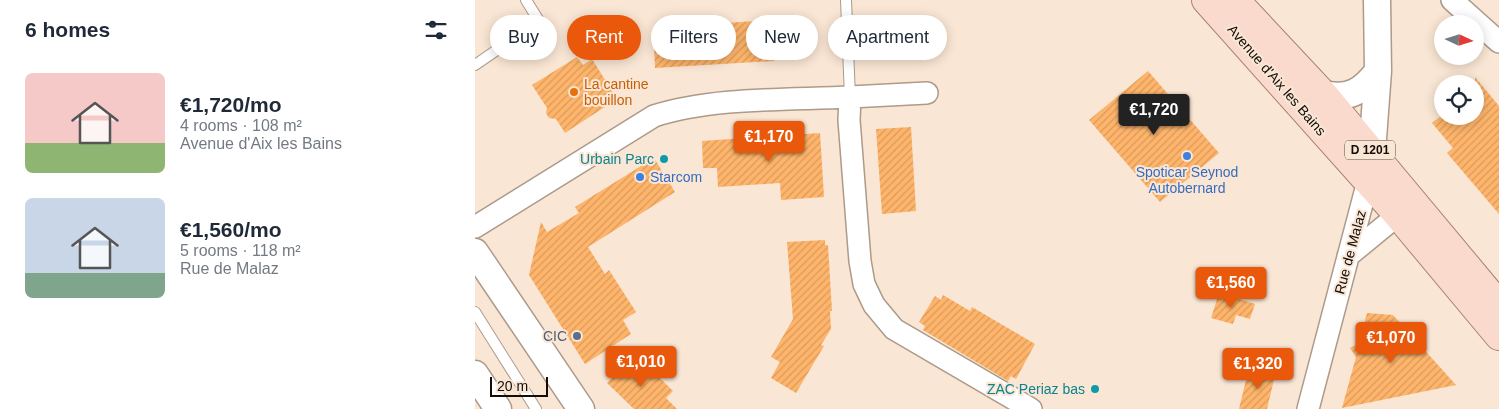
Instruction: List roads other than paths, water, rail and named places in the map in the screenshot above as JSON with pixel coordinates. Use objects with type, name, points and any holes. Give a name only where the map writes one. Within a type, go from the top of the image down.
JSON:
[{"type":"main road","name":"Avenue d'Aix les Bains","points":[[1216,1],[1323,94],[1499,305]]},
{"type":"main road","name":"Avenue d'Aix les Bains","points":[[1216,1],[1322,132],[1398,215],[1499,336]]},
{"type":"main road","points":[[1368,181],[1372,152]]},
{"type":"street","points":[[1372,152],[1378,71],[1377,0]]},
{"type":"street","points":[[1452,0],[1499,42]]},
{"type":"street","points":[[1323,94],[1336,97],[1349,96],[1363,88],[1378,71]]},
{"type":"street","points":[[475,227],[654,116],[673,110],[705,105],[927,93]]},
{"type":"street","points":[[850,97],[849,120],[860,261],[865,284],[875,305],[894,329],[1031,409]]},
{"type":"street","name":"Rue de Malaz","points":[[1308,409],[1368,181]]},
{"type":"street","points":[[1348,256],[1398,215]]},
{"type":"street","points":[[475,252],[581,409]]},
{"type":"street","points":[[475,374],[498,409]]},
{"type":"lane","points":[[475,64],[539,21],[526,0]]},
{"type":"lane","points":[[846,0],[850,97]]},
{"type":"lane","points":[[475,312],[536,409]]},
{"type":"place","name":"La cantine bouillon","points":[[574,92]]},
{"type":"place","name":"Spoticar Seynod Autobernard","points":[[1187,156]]},
{"type":"place","name":"Urbain Parc","points":[[664,159]]},
{"type":"place","name":"Starcom","points":[[640,177]]},
{"type":"place","name":"CIC","points":[[577,336]]},
{"type":"place","name":"ZAC Periaz bas","points":[[1095,389]]}]
